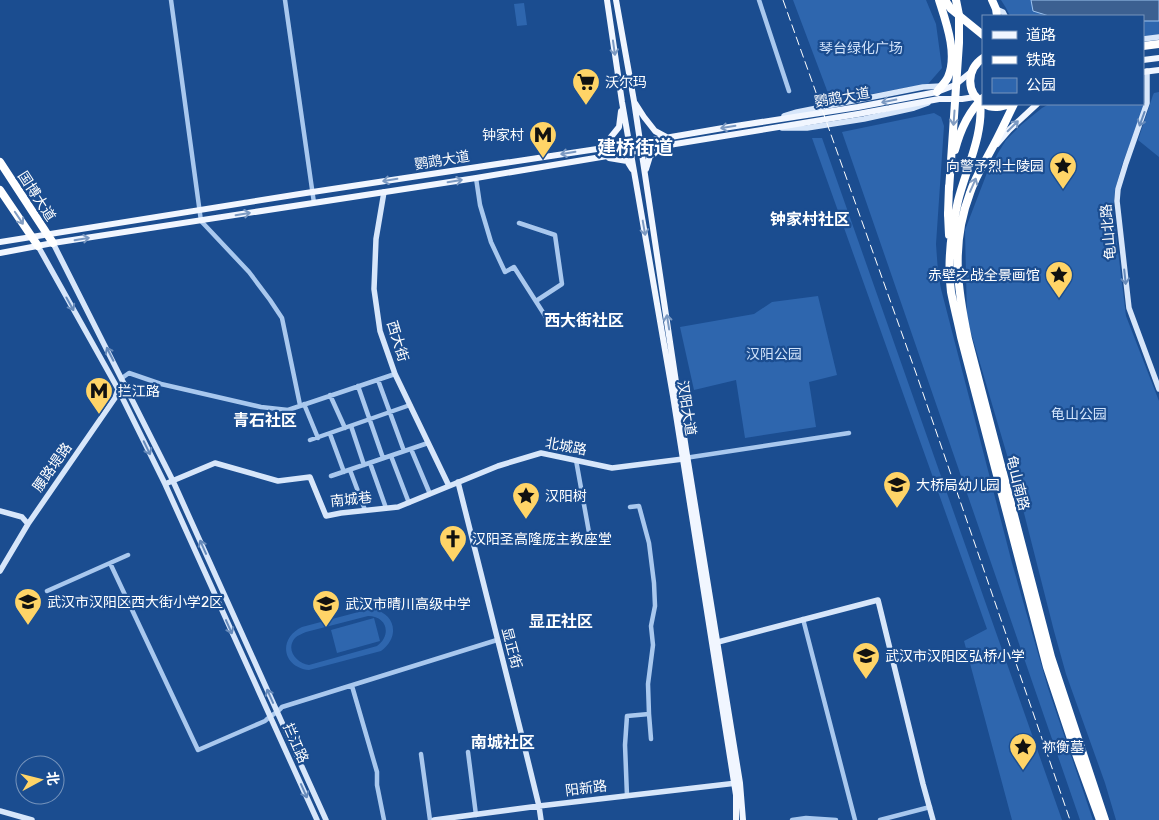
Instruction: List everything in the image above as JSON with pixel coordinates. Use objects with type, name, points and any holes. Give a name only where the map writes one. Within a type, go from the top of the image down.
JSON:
[{"type":"highway","points":[[939,0],[949,34],[952,60],[948,79],[939,92]]},
{"type":"highway","points":[[944,0],[951,9],[982,34]]},
{"type":"highway","points":[[950,247],[949,190],[959,42],[959,15],[956,0]]},
{"type":"highway","points":[[992,0],[996,12]]},
{"type":"highway","points":[[1144,46],[1159,44]]},
{"type":"highway","points":[[950,247],[958,201],[981,119],[981,101],[970,85],[971,72],[977,62],[982,59]]},
{"type":"highway","points":[[949,190],[953,160],[963,126],[971,111],[981,101]]},
{"type":"highway","points":[[990,105],[995,107],[1008,105]]},
{"type":"highway","name":"龟山南路","points":[[1014,105],[970,190],[965,206],[957,249],[962,313],[1051,657],[1105,820]]},
{"type":"highway","name":"国博大道","points":[[0,162],[53,244]]},
{"type":"highway","name":"国博大道","points":[[0,190],[38,246]]},
{"type":"highway","name":"龟山南路","points":[[950,247],[949,267],[952,294],[961,337],[1036,627],[1047,667],[1100,820]]},
{"type":"main road","name":"汉阳大道","points":[[607,0],[622,102],[718,642],[737,783],[736,820]]},
{"type":"main road","name":"汉阳大道","points":[[616,0],[634,101],[685,458],[743,820]]},
{"type":"main road","points":[[1144,60],[1159,58]]},
{"type":"main road","points":[[1145,72],[1159,70]]},
{"type":"main road","name":"鹦鹉大道","points":[[0,242],[640,142],[669,141],[770,125],[939,92],[956,85],[971,72]]},
{"type":"main road","name":"鹦鹉大道","points":[[939,92],[962,99],[981,101]]},
{"type":"main road","points":[[634,101],[644,118],[655,131],[669,141],[650,156],[645,177]]},
{"type":"main road","points":[[602,148],[619,127],[622,102]]},
{"type":"main road","points":[[991,150],[1036,105]]},
{"type":"main road","name":"鹦鹉大道","points":[[0,253],[476,178],[631,152],[669,141]]},
{"type":"main road","points":[[603,156],[627,161],[634,172],[636,180]]},
{"type":"street","points":[[171,0],[202,221],[249,272],[282,318],[302,404],[318,438]]},
{"type":"street","points":[[285,0],[314,203]]},
{"type":"street","points":[[759,0],[789,91]]},
{"type":"street","points":[[1144,39],[1159,37]]},
{"type":"street","name":"龟山北路","points":[[1145,72],[1146,103],[1118,189],[1117,201],[1128,308],[1159,389]]},
{"type":"street","points":[[770,125],[807,128],[864,119],[914,108],[939,92]]},
{"type":"street","points":[[476,178],[480,205],[491,242],[505,272],[514,267],[551,325],[610,318]]},
{"type":"street","name":"西大街","points":[[384,192],[376,238],[374,289],[380,331],[395,374],[449,486]]},
{"type":"street","points":[[519,223],[555,235],[562,284],[536,301]]},
{"type":"street","name":"拦江路","points":[[53,244],[173,481],[326,820]]},
{"type":"street","name":"拦江路","points":[[38,246],[118,389],[165,484],[317,820]]},
{"type":"street","points":[[122,378],[129,373],[161,384],[261,407],[288,410],[395,374]]},
{"type":"street","name":"腰路堤路","points":[[0,570],[28,524],[115,398],[122,378]]},
{"type":"street","points":[[378,380],[404,451]]},
{"type":"street","points":[[358,386],[383,458]]},
{"type":"street","points":[[330,395],[345,428]]},
{"type":"street","points":[[310,440],[410,405]]},
{"type":"street","points":[[351,426],[364,465]]},
{"type":"street","points":[[685,458],[849,433]]},
{"type":"street","points":[[330,434],[344,472]]},
{"type":"street","points":[[332,476],[428,443]]},
{"type":"street","points":[[412,449],[430,494]]},
{"type":"street","name":"北城路","points":[[449,486],[498,466],[541,453],[612,468],[685,458]]},
{"type":"street","points":[[391,456],[409,503]]},
{"type":"street","points":[[576,460],[590,538],[609,536]]},
{"type":"street","points":[[370,463],[386,508]]},
{"type":"street","name":"南城巷","points":[[165,484],[215,464],[278,481],[310,477],[326,516],[398,507],[449,486]]},
{"type":"street","points":[[350,470],[365,510]]},
{"type":"street","name":"显正街","points":[[458,482],[473,555],[505,667],[541,820]]},
{"type":"street","points":[[630,507],[639,506],[649,543],[654,583],[655,606],[651,626],[653,645],[648,684],[650,739]]},
{"type":"street","points":[[0,511],[22,517],[28,524]]},
{"type":"street","points":[[46,592],[128,555]]},
{"type":"street","points":[[110,563],[198,750],[264,721],[282,707],[497,640]]},
{"type":"street","points":[[718,642],[878,600],[933,820]]},
{"type":"street","points":[[802,619],[855,820]]},
{"type":"street","points":[[352,686],[377,772],[377,785],[384,820]]},
{"type":"street","points":[[626,796],[625,745],[627,716],[649,714]]},
{"type":"street","points":[[468,752],[476,814]]},
{"type":"street","points":[[421,754],[430,820]]},
{"type":"street","name":"阳新路","points":[[434,820],[737,783]]},
{"type":"street","points":[[880,820],[930,807]]},
{"type":"street","points":[[0,811],[32,820]]},
{"type":"street","points":[[792,820],[806,818],[836,820]]},
{"type":"green space","name":"琴台绿化广场","points":[[793,0],[926,0],[936,24],[942,68],[928,84],[831,101]]},
{"type":"green space","points":[[1001,0],[1159,0],[1159,35],[1144,37],[1144,15],[1010,15]]},
{"type":"green space","points":[[524,3],[527,25],[517,26],[514,4]]},
{"type":"green space","name":"龟山公园","points":[[1144,89],[1146,95],[1144,106],[1122,165],[1115,190],[1113,210],[1126,316],[1159,401],[1159,820],[1116,820],[1105,783],[1066,674],[1024,513],[967,319],[965,230],[990,165],[1006,140],[1047,105],[1144,105]]},
{"type":"green space","points":[[1159,92],[1159,157],[1138,140],[1153,95]]},
{"type":"green space","points":[[934,113],[941,117],[944,126],[936,244],[941,289],[1012,563],[1048,688],[1093,820],[1080,820],[842,132]]},
{"type":"green space","points":[[812,138],[822,138],[1062,820],[1012,820],[964,641],[987,629]]},
{"type":"green space","name":"汉阳公园","points":[[818,296],[837,375],[809,382],[816,427],[745,438],[736,380],[694,390],[680,327],[754,314],[772,302]]},
{"type":"green space","points":[[373,609],[381,612],[391,621],[393,633],[391,639],[381,651],[309,670],[300,668],[289,659],[286,645],[294,632],[302,627]],"holes":[[[368,616],[380,619],[386,632],[382,642],[377,646],[309,665],[300,662],[292,651],[291,647],[295,638],[306,632]]]},
{"type":"green space","points":[[374,618],[380,641],[337,653],[331,630]]},
{"type":"shaded area","points":[[1031,0],[1159,0],[1159,21],[1144,21],[1144,15],[1046,15],[1033,11]]},
{"type":"railway","points":[[783,0],[916,373],[1070,820]]},
{"type":"place","name":"沃尔玛","points":[[586,106]]},
{"type":"place","name":"钟家村","points":[[543,159]]},
{"type":"place","name":"向警予烈士陵园","points":[[1063,190]]},
{"type":"place","name":"赤壁之战全景画馆","points":[[1059,299]]},
{"type":"place","name":"拦江路","points":[[99,415]]},
{"type":"place","name":"大桥局幼儿园","points":[[897,509]]},
{"type":"place","name":"汉阳树","points":[[526,520]]},
{"type":"place","name":"汉阳圣高隆庞主教座堂","points":[[453,563]]},
{"type":"place","name":"武汉市汉阳区西大街小学2区","points":[[28,626]]},
{"type":"place","name":"武汉市晴川高级中学","points":[[326,628]]},
{"type":"place","name":"武汉市汉阳区弘桥小学","points":[[866,680]]},
{"type":"place","name":"祢衡墓","points":[[1023,771]]},
{"type":"district","name":"建桥街道","points":[[635,147]]},
{"type":"district","name":"钟家村社区","points":[[810,219]]},
{"type":"district","name":"西大街社区","points":[[584,320]]},
{"type":"district","name":"青石社区","points":[[265,420]]},
{"type":"district","name":"显正社区","points":[[561,621]]},
{"type":"district","name":"南城社区","points":[[503,742]]}]
